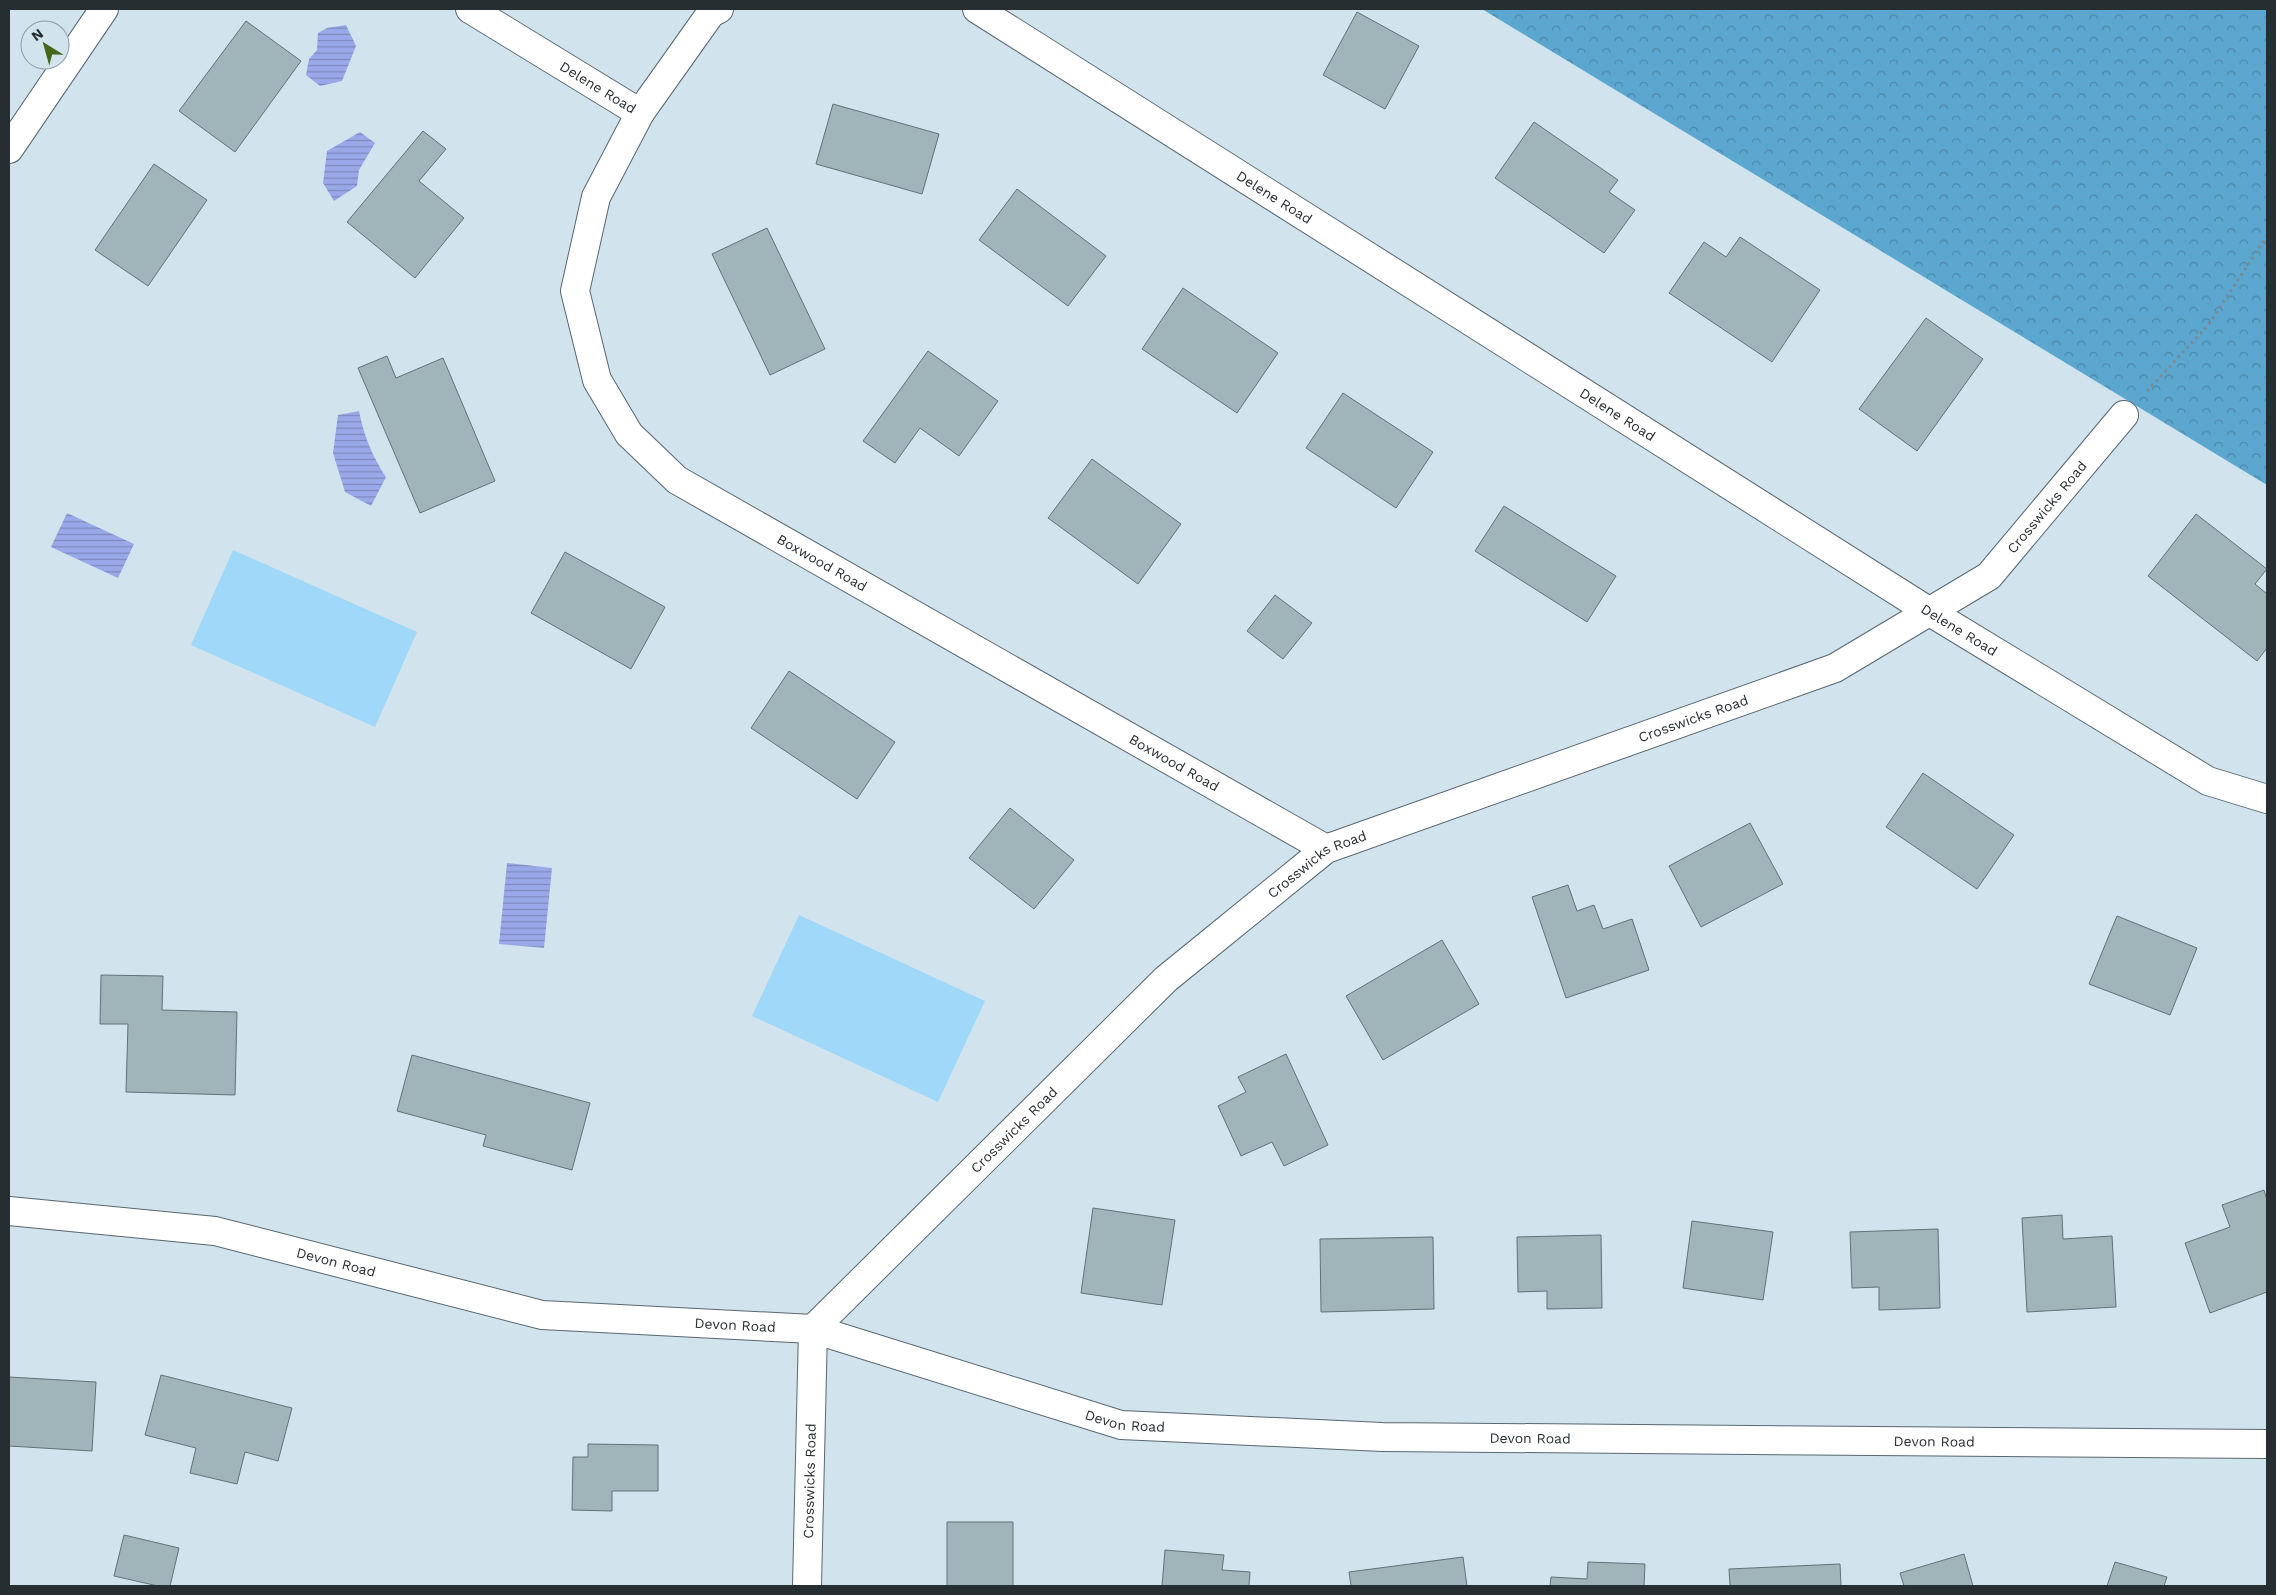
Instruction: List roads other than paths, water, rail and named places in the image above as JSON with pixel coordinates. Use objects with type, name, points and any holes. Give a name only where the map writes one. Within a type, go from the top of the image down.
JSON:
[{"type":"street","points":[[9,150],[104,9]]},
{"type":"street","name":"Delene Road","points":[[470,9],[640,113],[712,13],[719,9]]},
{"type":"street","name":"Delene Road","points":[[976,9],[1930,612],[2208,781],[2267,799]]},
{"type":"street","name":"Boxwood Road","points":[[640,113],[596,198],[576,291],[597,380],[629,434],[676,480],[1326,848]]},
{"type":"street","name":"Crosswicks Road","points":[[808,1586],[813,1329],[1166,979],[1326,848],[1835,668],[1989,576],[2124,415]]},
{"type":"street","name":"Devon Road","points":[[9,1211],[215,1231],[542,1315],[813,1329],[1121,1425],[1382,1437],[2267,1444]]}]
